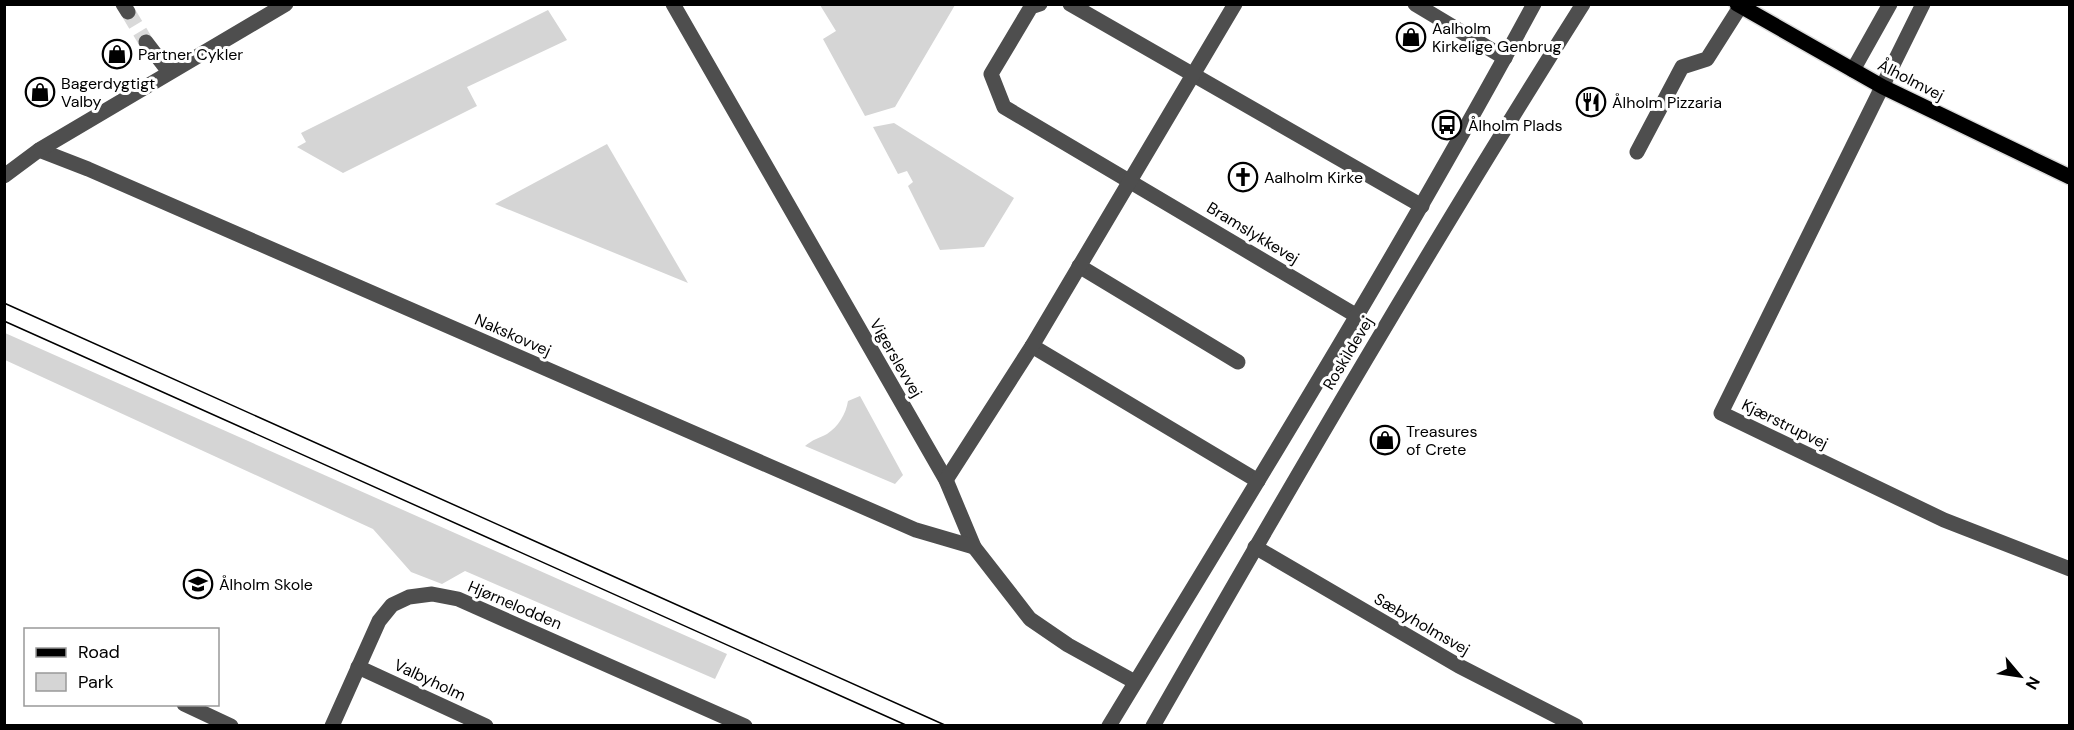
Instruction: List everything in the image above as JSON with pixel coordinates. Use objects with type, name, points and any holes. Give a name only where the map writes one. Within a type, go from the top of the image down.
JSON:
[{"type":"main road","name":"Ålholmvej","points":[[1736,5],[1883,87],[2070,177]]},
{"type":"street","points":[[4,176],[39,150],[286,4]]},
{"type":"street","name":"Vigerslevvej","points":[[673,4],[946,480],[974,546],[1030,619],[1068,645],[1135,682]]},
{"type":"street","name":"Bramslykkevej","points":[[1040,4],[1031,7],[991,74],[1004,106],[1357,316]]},
{"type":"street","points":[[1070,4],[1422,206]]},
{"type":"street","points":[[946,480],[1032,346],[1235,4]]},
{"type":"street","points":[[1415,4],[1505,58]]},
{"type":"street","name":"Roskildevej","points":[[1109,726],[1422,206],[1533,4]]},
{"type":"street","name":"Roskildevej","points":[[1153,726],[1382,332],[1583,4]]},
{"type":"street","points":[[1853,70],[1890,4]]},
{"type":"street","points":[[1883,87],[1923,4]]},
{"type":"street","points":[[1636,152],[1682,67],[1707,59],[1736,5]]},
{"type":"street","points":[[146,42],[169,72]]},
{"type":"street","name":"Kjærstrupvej","points":[[1883,87],[1720,413],[1944,520],[2070,569]]},
{"type":"street","name":"Nakskovvej","points":[[39,150],[88,169],[916,530],[974,546]]},
{"type":"street","points":[[1079,266],[1238,362]]},
{"type":"street","points":[[1032,346],[1258,481]]},
{"type":"street","name":"Sæbyholmsvej","points":[[1255,547],[1459,666],[1576,726]]},
{"type":"street","name":"Hjørnelodden","points":[[332,726],[379,621],[392,605],[409,597],[432,594],[458,599],[745,726]]},
{"type":"street","name":"Valbyholm","points":[[358,667],[486,726]]},
{"type":"street","points":[[185,706],[231,726]]},
{"type":"green space","points":[[820,5],[955,5],[895,107],[865,116],[823,39],[836,31]]},
{"type":"green space","points":[[548,10],[567,40],[467,87],[477,106],[343,173],[297,147],[306,142],[301,133]]},
{"type":"green space","points":[[894,123],[1014,198],[984,247],[940,250],[908,186],[913,182],[907,171],[898,174],[873,127]]},
{"type":"green space","points":[[607,144],[688,283],[495,204]]},
{"type":"green space","points":[[5,333],[727,654],[715,679],[465,571],[442,584],[411,572],[373,529],[5,360]]},
{"type":"green space","points":[[860,396],[903,475],[895,484],[805,446],[835,428],[841,420],[848,401]]},
{"type":"tunnel","points":[[128,12],[146,42]]},
{"type":"tram line","points":[[4,303],[947,726]]},
{"type":"tram line","points":[[4,321],[908,726]]},
{"type":"place","name":"Aalholm Kirkelige Genbrug","points":[[1411,37]]},
{"type":"place","name":"Partner Cykler","points":[[117,54]]},
{"type":"place","name":"Bagerdygtigt Valby","points":[[40,92]]},
{"type":"place","name":"Ålholm Pizzaria","points":[[1591,102]]},
{"type":"place","name":"Ålholm Plads","points":[[1447,125]]},
{"type":"place","name":"Aalholm Kirke","points":[[1243,177]]},
{"type":"place","name":"Treasures of Crete","points":[[1385,440]]},
{"type":"place","name":"Ålholm Skole","points":[[198,584]]}]
